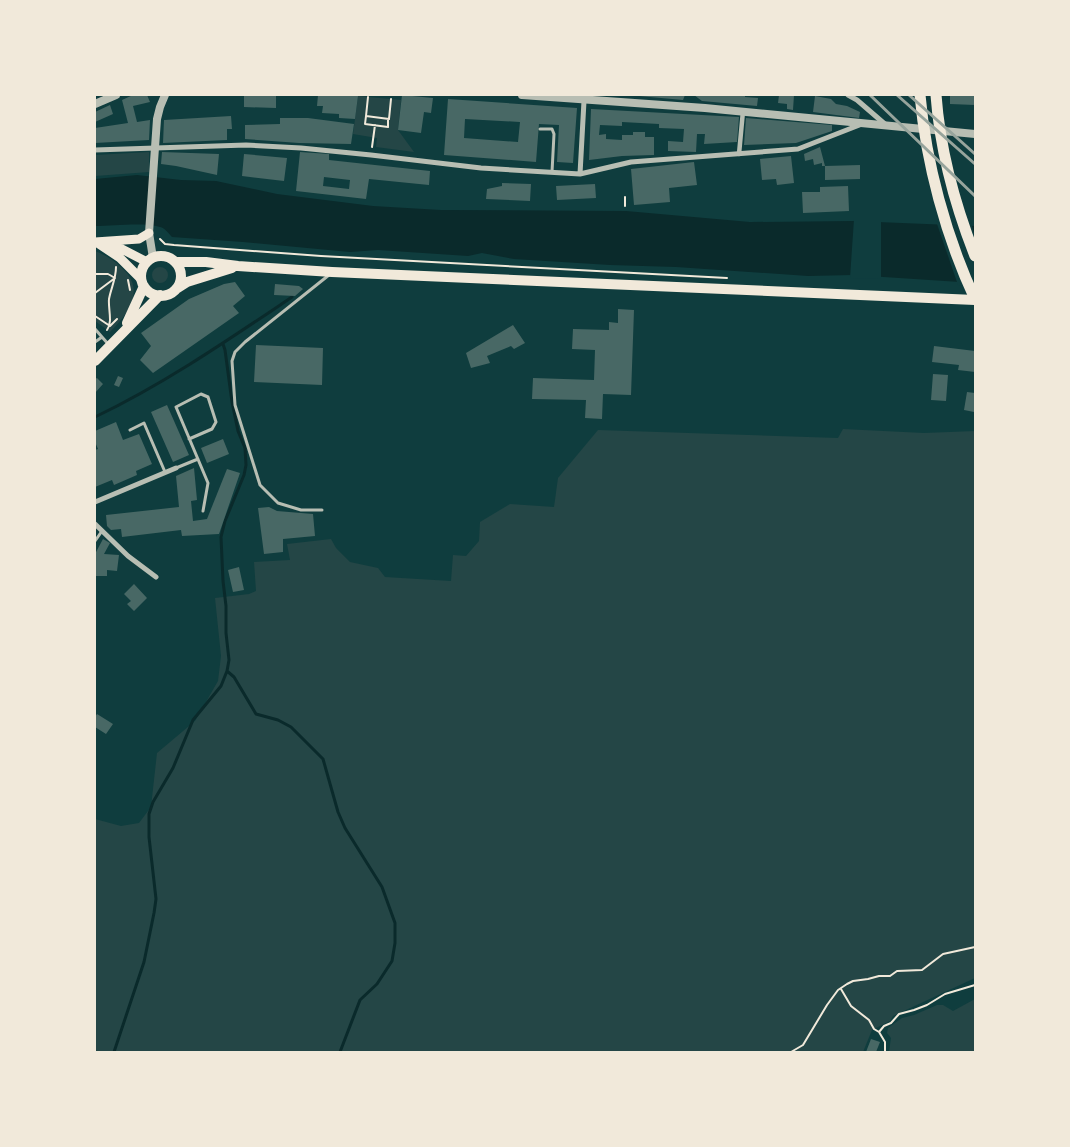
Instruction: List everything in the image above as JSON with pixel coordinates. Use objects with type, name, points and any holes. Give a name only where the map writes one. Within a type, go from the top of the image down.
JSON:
[{"type":"highway","points":[[920,95],[927,145],[950,238],[975,299]]},
{"type":"highway","points":[[936,95],[944,149],[954,194],[975,256]]},
{"type":"main road","points":[[96,242],[139,239],[149,230]]},
{"type":"main road","points":[[96,242],[116,246],[150,260]]},
{"type":"main road","points":[[96,242],[120,258],[148,291],[160,295]]},
{"type":"main road","points":[[124,331],[143,283],[143,267],[150,260],[164,256],[175,262],[206,262],[310,271],[975,299]]},
{"type":"main road","points":[[173,291],[177,286],[180,273],[175,262]]},
{"type":"main road","points":[[95,361],[160,295],[173,291],[187,282],[238,266]]},
{"type":"street","points":[[95,104],[116,95]]},
{"type":"street","points":[[150,260],[149,230],[156,138],[160,107],[165,95]]},
{"type":"street","points":[[522,95],[743,111],[975,134]]},
{"type":"street","points":[[848,95],[886,126]]},
{"type":"street","points":[[580,174],[584,100]]},
{"type":"street","points":[[739,154],[743,111]]},
{"type":"street","points":[[95,150],[246,145],[301,148],[481,168],[552,174],[580,174],[631,162],[798,149],[865,123]]},
{"type":"street","points":[[95,502],[176,468]]},
{"type":"street","points":[[95,524],[128,556],[156,577]]},
{"type":"lane","points":[[540,129],[552,130],[554,134],[552,174]]},
{"type":"lane","points":[[322,510],[301,510],[278,503],[260,485],[236,404],[232,361],[235,352],[245,342],[332,272]]},
{"type":"lane","points":[[95,329],[110,345]]},
{"type":"lane","points":[[95,342],[102,337]]},
{"type":"lane","points":[[189,438],[212,429],[216,422],[208,398],[202,394],[176,408],[208,483],[203,511]]},
{"type":"lane","points":[[130,430],[144,423],[165,472]]},
{"type":"lane","points":[[176,468],[198,458]]},
{"type":"lane","points":[[95,541],[102,530]]},
{"type":"path","points":[[368,97],[365,124],[388,127],[391,100]]},
{"type":"path","points":[[366,116],[388,119]]},
{"type":"path","points":[[371,155],[376,125]]},
{"type":"path","points":[[625,196],[625,206]]},
{"type":"path","points":[[149,230],[158,231],[161,242],[174,245],[312,256],[735,278]]},
{"type":"path","points":[[111,263],[121,272]]},
{"type":"path","points":[[110,326],[109,299],[116,267]]},
{"type":"path","points":[[95,274],[108,274],[115,278]]},
{"type":"path","points":[[95,294],[115,278]]},
{"type":"path","points":[[127,278],[130,293]]},
{"type":"path","points":[[102,337],[120,314]]},
{"type":"path","points":[[95,316],[110,326]]},
{"type":"path","points":[[791,1052],[803,1045],[821,1013],[841,989],[853,981],[890,976],[897,971],[922,970],[943,954],[975,946]]},
{"type":"path","points":[[879,1032],[899,1014],[927,1005],[945,994],[975,985]]},
{"type":"path","points":[[841,989],[851,1006],[869,1020],[874,1029],[879,1032],[885,1042],[885,1052]]},
{"type":"shaded area","points":[[358,96],[401,100],[398,130],[414,152],[376,147],[377,138],[353,134]]},
{"type":"shaded area","points":[[149,152],[149,172],[95,176],[95,155]]},
{"type":"shaded area","points":[[137,175],[181,180],[216,181],[277,194],[373,206],[441,210],[626,211],[750,222],[853,221],[975,226],[975,283],[853,275],[808,276],[676,267],[610,265],[514,259],[482,253],[468,256],[378,250],[350,252],[172,237],[160,227],[137,224],[95,226],[95,179]]},
{"type":"shaded area","points":[[95,251],[119,265],[129,276],[133,285],[132,301],[123,317],[110,332],[95,321]]},
{"type":"shaded area","points":[[160,267],[168,275],[160,283],[152,275]]},
{"type":"shaded area","points":[[843,429],[924,433],[975,431],[975,978],[893,1016],[890,1021],[872,1030],[863,1052],[95,1052],[95,819],[121,826],[139,823],[151,807],[157,753],[195,721],[218,681],[221,656],[215,598],[249,594],[256,591],[254,562],[290,560],[287,544],[331,539],[336,548],[350,562],[378,568],[385,577],[451,581],[453,555],[466,556],[479,541],[480,522],[510,504],[554,507],[558,478],[598,430],[838,438]]},
{"type":"shaded area","points":[[975,999],[975,1052],[889,1052],[891,1038],[887,1033],[888,1028],[902,1018],[937,1005],[943,1005],[953,1011]]},
{"type":"pier","points":[[854,219],[881,219],[881,279],[850,278]]},
{"type":"pier","points":[[936,221],[971,223],[975,236],[975,286],[958,285]]},
{"type":"building","points":[[133,95],[147,95],[150,102],[133,106],[137,122],[150,120],[149,140],[95,143],[95,128],[128,123],[122,100]]},
{"type":"building","points":[[244,95],[276,95],[276,108],[244,107]]},
{"type":"building","points":[[318,95],[358,96],[355,119],[339,118],[339,114],[322,113],[323,106],[317,106]]},
{"type":"building","points":[[402,95],[433,98],[431,113],[424,112],[421,133],[398,130]]},
{"type":"building","points":[[639,95],[685,95],[683,100]]},
{"type":"building","points":[[694,95],[745,95],[745,97],[758,98],[757,106],[702,101]]},
{"type":"building","points":[[779,95],[794,95],[793,110],[787,109],[787,104],[778,103]]},
{"type":"building","points":[[950,95],[975,95],[975,105],[950,104]]},
{"type":"building","points":[[815,96],[831,99],[836,104],[847,106],[860,112],[859,118],[813,112]]},
{"type":"building","points":[[448,99],[577,108],[573,163],[557,162],[559,125],[539,124],[536,162],[444,155]],"holes":[[[465,119],[520,122],[518,142],[464,138]]]},
{"type":"building","points":[[110,105],[113,114],[95,122],[95,112]]},
{"type":"building","points":[[591,109],[739,117],[737,142],[704,144],[705,134],[697,134],[696,152],[668,151],[668,141],[683,142],[684,129],[659,128],[659,124],[622,122],[622,126],[600,125],[599,135],[606,134],[606,139],[622,140],[622,135],[633,135],[633,132],[645,132],[645,137],[654,137],[654,155],[589,160]]},
{"type":"building","points":[[231,116],[232,129],[227,129],[227,140],[163,143],[164,120]]},
{"type":"building","points":[[280,118],[308,118],[354,124],[351,144],[245,139],[245,125],[280,124]]},
{"type":"building","points":[[746,118],[832,125],[832,131],[796,143],[744,145]]},
{"type":"building","points":[[820,147],[825,166],[822,166],[822,163],[814,165],[813,159],[805,161],[804,154]]},
{"type":"building","points":[[162,152],[219,154],[217,175],[161,164]]},
{"type":"building","points":[[300,152],[329,154],[329,160],[430,171],[429,185],[369,179],[366,199],[296,191]],"holes":[[[324,177],[350,180],[349,189],[323,186]]]},
{"type":"building","points":[[244,154],[287,158],[284,181],[242,176]]},
{"type":"building","points":[[791,156],[794,183],[777,185],[776,179],[762,180],[760,159]]},
{"type":"building","points":[[694,162],[697,185],[669,188],[670,202],[634,205],[631,169]]},
{"type":"building","points":[[860,165],[860,179],[825,180],[825,166]]},
{"type":"building","points":[[502,183],[531,184],[530,201],[486,199],[487,189],[502,186]]},
{"type":"building","points":[[595,184],[596,198],[557,200],[556,186]]},
{"type":"building","points":[[848,186],[849,211],[803,213],[802,192],[820,192],[820,187]]},
{"type":"building","points":[[235,282],[245,296],[233,306],[239,313],[153,373],[140,360],[151,346],[141,333],[189,299],[224,284]]},
{"type":"building","points":[[275,284],[299,286],[303,289],[295,296],[274,295]]},
{"type":"building","points":[[618,309],[634,310],[631,395],[603,394],[602,419],[585,418],[586,400],[532,399],[533,378],[594,380],[595,350],[572,349],[573,329],[609,330],[609,322],[618,323]]},
{"type":"building","points":[[513,325],[525,343],[514,349],[511,346],[487,356],[490,363],[471,368],[466,353]]},
{"type":"building","points":[[256,345],[323,348],[322,385],[254,382]]},
{"type":"building","points":[[934,346],[975,351],[975,372],[958,370],[959,365],[932,362]]},
{"type":"building","points":[[933,374],[948,375],[946,401],[931,400]]},
{"type":"building","points":[[118,376],[123,378],[119,387],[114,385]]},
{"type":"building","points":[[97,378],[103,384],[95,393],[95,379]]},
{"type":"building","points":[[967,392],[975,393],[974,412],[964,410]]},
{"type":"building","points":[[167,405],[189,455],[173,462],[151,412]]},
{"type":"building","points":[[116,422],[123,440],[139,434],[152,464],[136,471],[137,475],[114,485],[112,480],[95,487],[95,450],[98,449],[95,442],[95,431]]},
{"type":"building","points":[[223,439],[229,454],[207,463],[201,448]]},
{"type":"building","points":[[194,468],[197,500],[191,501],[193,521],[207,519],[227,469],[240,473],[219,534],[182,536],[181,530],[122,537],[121,529],[111,530],[107,526],[106,515],[179,507],[176,476]]},
{"type":"building","points":[[269,507],[277,511],[313,514],[315,536],[283,539],[283,552],[264,554],[258,508]]},
{"type":"building","points":[[103,539],[110,543],[104,554],[119,555],[117,571],[107,570],[107,576],[95,576],[95,554]]},
{"type":"building","points":[[239,567],[244,590],[233,592],[228,570]]},
{"type":"building","points":[[134,584],[147,598],[134,611],[127,604],[131,601],[124,594]]},
{"type":"building","points":[[97,714],[113,724],[106,734],[95,727],[95,717]]},
{"type":"building","points":[[871,1039],[880,1042],[876,1052],[866,1052]]},
{"type":"waterway","points":[[95,417],[171,376],[292,297]]},
{"type":"waterway","points":[[114,1052],[144,962],[154,913],[156,899],[149,837],[149,814],[153,802],[173,768],[193,720],[221,686],[229,660],[221,537],[246,465],[245,448],[238,431],[223,344]]},
{"type":"waterway","points":[[227,671],[234,677],[256,714],[278,720],[291,727],[323,759],[338,812],[345,828],[382,887],[395,923],[395,943],[392,961],[377,984],[360,1000],[340,1052]]},
{"type":"railway","points":[[870,95],[975,196]]},
{"type":"railway","points":[[897,95],[975,164]]},
{"type":"railway","points":[[909,95],[975,154]]}]
